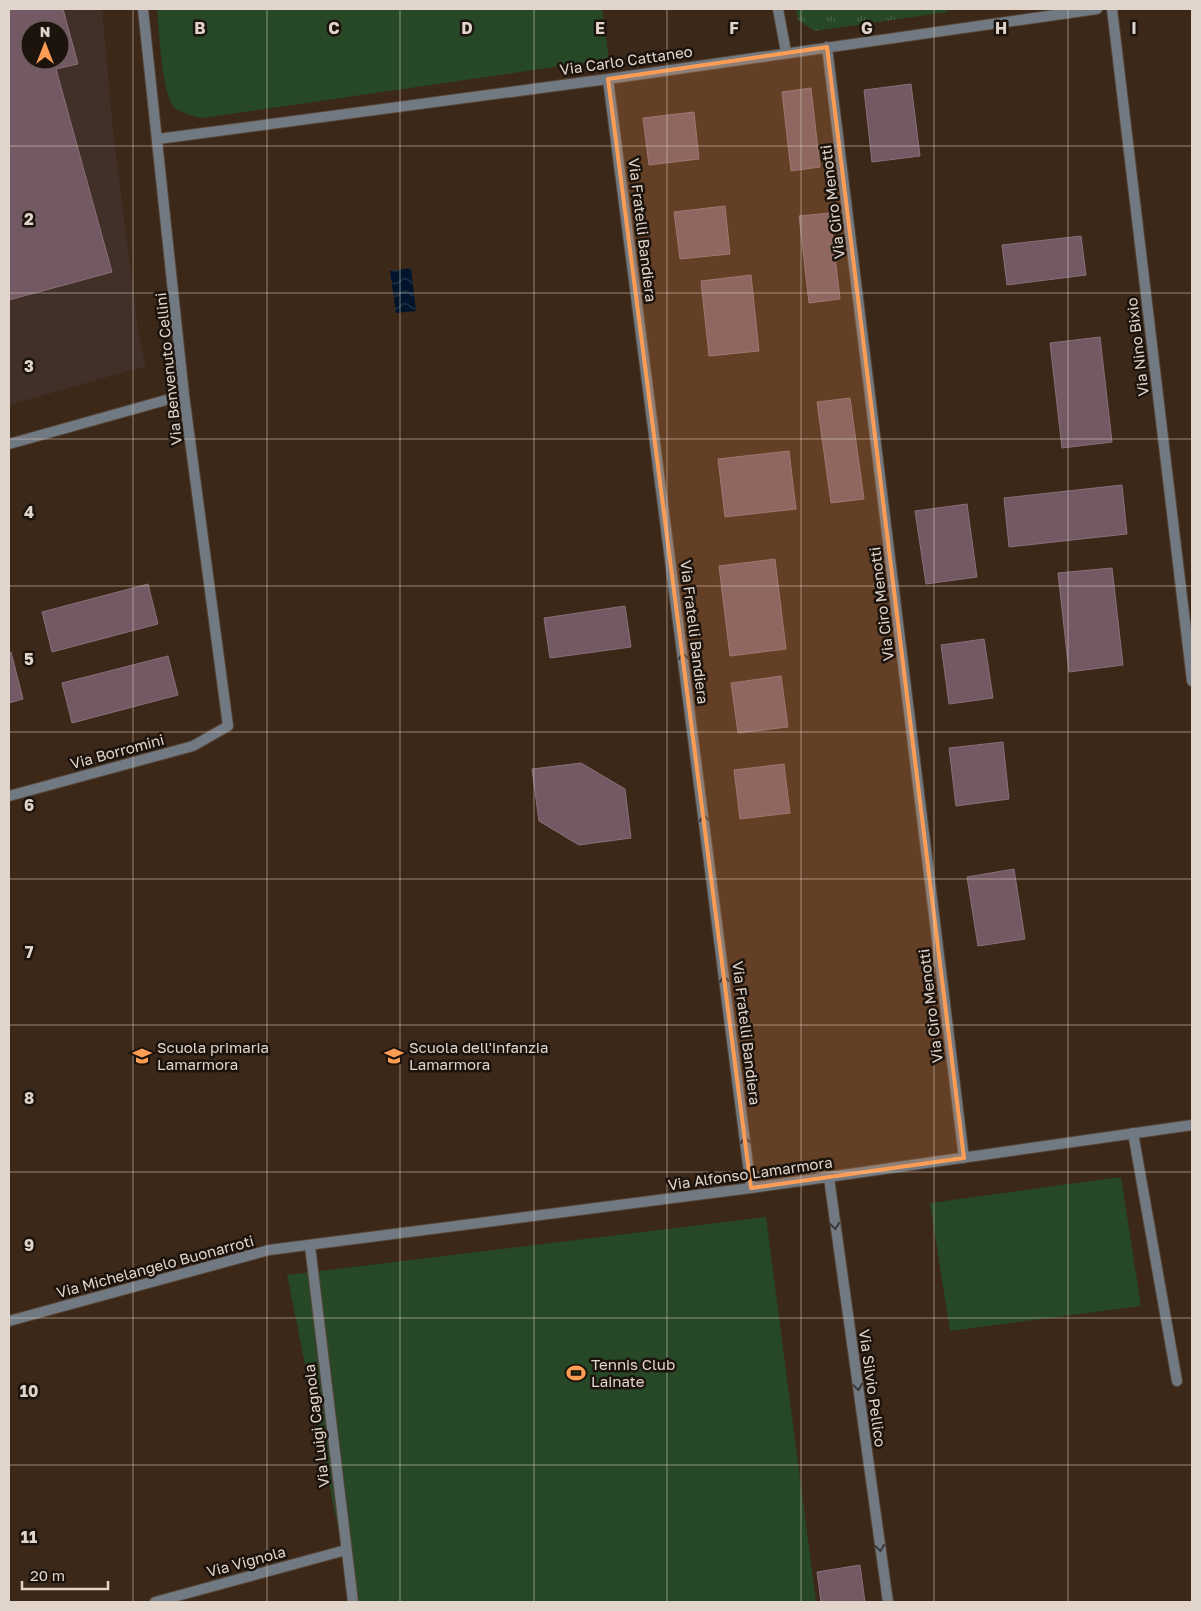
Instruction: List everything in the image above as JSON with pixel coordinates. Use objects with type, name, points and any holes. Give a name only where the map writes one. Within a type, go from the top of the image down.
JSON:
[{"type":"street","name":"Via Benvenuto Cellini","points":[[142,9],[158,139],[184,395],[228,726]]},
{"type":"street","points":[[778,9],[786,52]]},
{"type":"street","name":"Via Carlo Cattaneo","points":[[158,139],[608,79],[786,52],[1097,9]]},
{"type":"street","name":"Via Nino Bixio","points":[[1112,9],[1192,681]]},
{"type":"street","name":"Via Ciro Menotti","points":[[827,47],[964,1158]]},
{"type":"street","name":"Via Fratelli Bandiera","points":[[608,79],[751,1188]]},
{"type":"street","points":[[9,444],[184,395]]},
{"type":"street","name":"Via Borromini","points":[[9,796],[193,746],[228,726]]},
{"type":"street","name":"Via Alfonso Lamarmora","points":[[310,1246],[829,1178],[1192,1125]]},
{"type":"street","points":[[1133,1134],[1176,1381]]},
{"type":"street","name":"Via Silvio Pellico","points":[[829,1178],[888,1602]]},
{"type":"street","name":"Via Michelangelo Buonarroti","points":[[9,1321],[269,1250],[310,1246]]},
{"type":"street","name":"Via Luigi Cagnola","points":[[310,1246],[352,1602]]},
{"type":"street","name":"Via Vignola","points":[[155,1602],[346,1550]]},
{"type":"highlighted area","points":[[827,47],[964,1158],[751,1188],[608,79]]},
{"type":"shaded area","points":[[9,9],[102,9],[113,129],[139,337],[146,366],[9,405]]},
{"type":"green space","points":[[157,9],[602,9],[609,59],[203,118],[180,111],[174,107],[170,100],[164,76]]},
{"type":"green space","points":[[796,9],[947,9],[947,12],[815,31],[798,20]]},
{"type":"green space","points":[[1121,1177],[1141,1306],[950,1331],[930,1203]]},
{"type":"green space","points":[[766,1217],[816,1602],[353,1602],[287,1275]]},
{"type":"water","points":[[411,268],[416,311],[396,313],[390,271]]},
{"type":"building","points":[[9,9],[63,9],[66,20],[20,20],[20,70],[56,70],[112,272],[9,300]]},
{"type":"building","points":[[70,35],[78,64],[70,66]]},
{"type":"building","points":[[911,84],[920,156],[872,162],[864,90]]},
{"type":"building","points":[[811,88],[820,167],[791,171],[782,92]]},
{"type":"building","points":[[694,112],[699,159],[649,165],[643,118]]},
{"type":"building","points":[[725,206],[730,254],[680,259],[674,212]]},
{"type":"building","points":[[830,213],[840,299],[809,303],[799,216]]},
{"type":"building","points":[[1081,236],[1086,275],[1007,285],[1002,245]]},
{"type":"building","points":[[751,275],[759,351],[709,356],[701,281]]},
{"type":"building","points":[[1100,337],[1112,442],[1062,448],[1050,343]]},
{"type":"building","points":[[850,398],[864,499],[831,503],[817,402]]},
{"type":"building","points":[[789,451],[796,509],[725,517],[718,459]]},
{"type":"building","points":[[1122,485],[1127,534],[1009,547],[1004,498]]},
{"type":"building","points":[[967,504],[977,577],[926,584],[915,511]]},
{"type":"building","points":[[775,559],[786,649],[730,656],[719,566]]},
{"type":"building","points":[[1112,568],[1123,665],[1069,672],[1058,573]]},
{"type":"building","points":[[148,584],[158,624],[52,652],[42,612]]},
{"type":"building","points":[[625,606],[631,647],[550,658],[544,618]]},
{"type":"building","points":[[984,639],[993,698],[949,704],[941,645]]},
{"type":"building","points":[[11,652],[23,699],[9,703],[9,653]]},
{"type":"building","points":[[168,656],[178,695],[72,723],[62,683]]},
{"type":"building","points":[[781,676],[788,727],[738,733],[731,683]]},
{"type":"building","points":[[1003,742],[1009,799],[956,806],[949,748]]},
{"type":"building","points":[[581,763],[625,789],[631,838],[579,845],[539,821],[532,769]]},
{"type":"building","points":[[784,764],[790,813],[740,819],[734,770]]},
{"type":"building","points":[[1014,869],[1025,939],[978,946],[967,877]]},
{"type":"building","points":[[860,1565],[865,1602],[821,1602],[817,1572]]},
{"type":"place","name":"Scuola primaria Lamarmora","points":[[142,1056]]},
{"type":"place","name":"Scuola dell'infanzia Lamarmora","points":[[394,1056]]},
{"type":"place","name":"Tennis Club Lainate","points":[[576,1373]]}]
